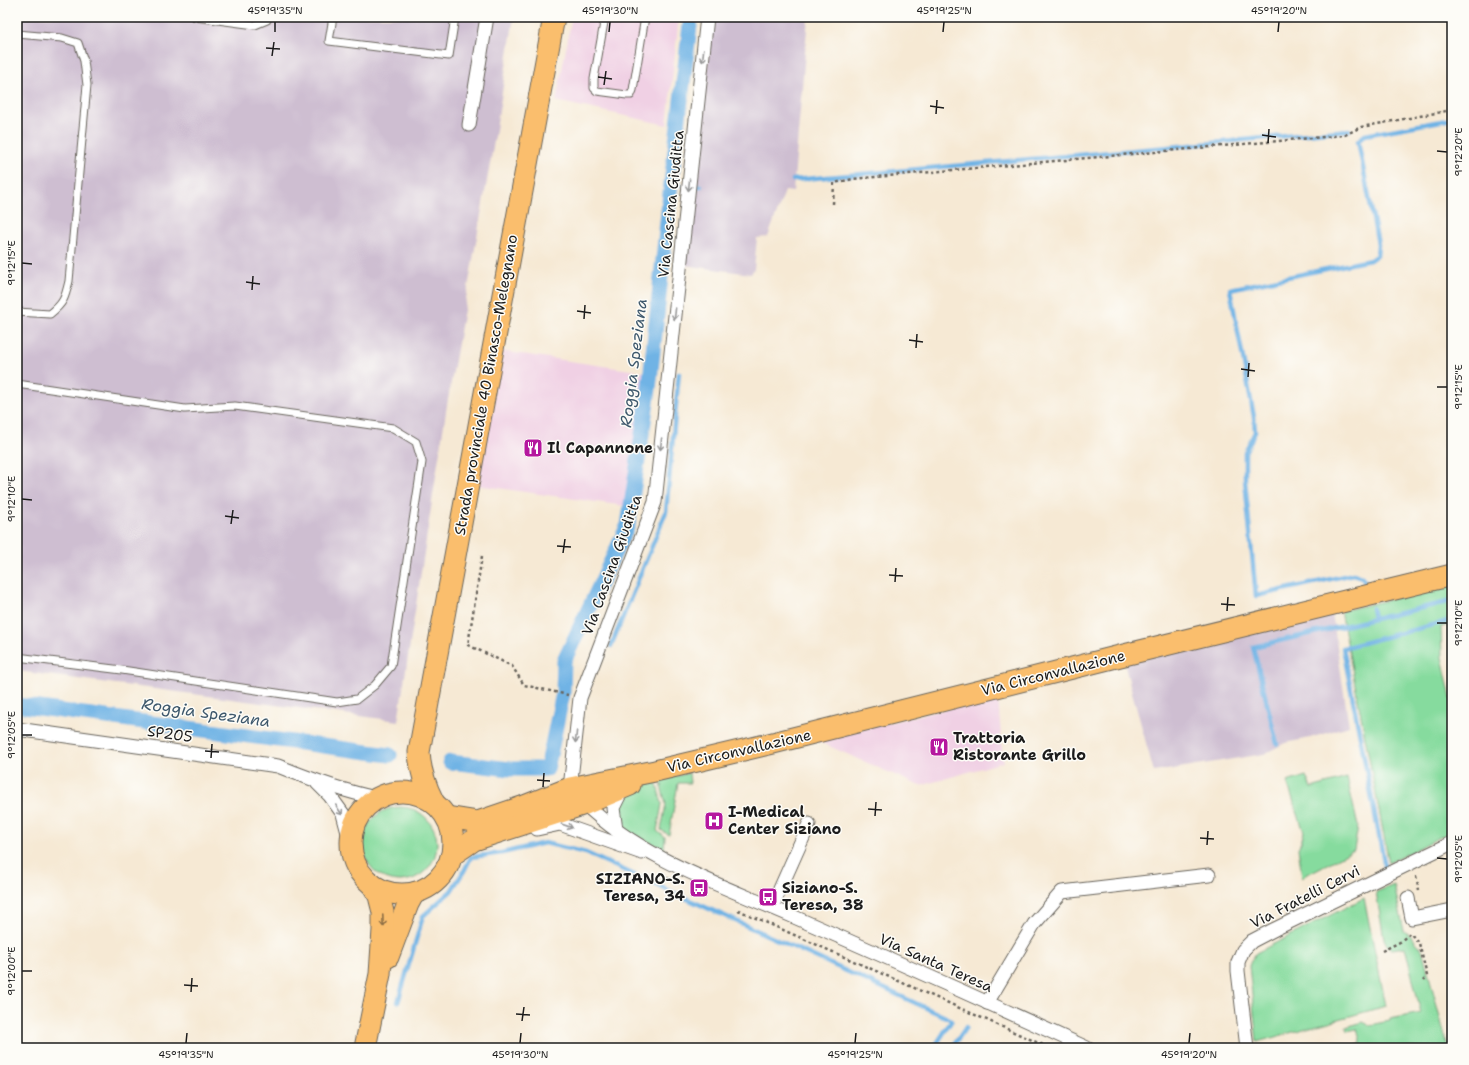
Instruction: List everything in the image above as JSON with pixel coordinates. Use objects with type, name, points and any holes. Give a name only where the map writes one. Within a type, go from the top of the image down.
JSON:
[{"type":"main road","name":"Strada provinciale 40 Binasco-Melegnano","points":[[433,802],[425,786],[420,770],[419,752],[554,17]]},
{"type":"main road","name":"Via Circonvallazione","points":[[655,771],[1452,574]]},
{"type":"main road","name":"Strada provinciale 40 Binasco-Melegnano","points":[[384,795],[406,792],[421,795],[441,809],[452,830],[454,842],[452,855],[447,868],[439,880],[427,888],[414,893],[403,895],[392,894],[381,890],[372,884],[360,873],[354,860],[351,844],[352,831],[357,818],[365,807],[384,795],[401,785],[419,752]]},
{"type":"main road","points":[[452,855],[474,840],[483,829],[522,807],[570,788],[655,771]]},
{"type":"main road","points":[[447,818],[483,829],[585,804],[623,788],[655,771]]},
{"type":"main road","name":"Strada provinciale 40 Binasco-Melegnano","points":[[365,1048],[380,974],[383,930],[383,912],[372,884]]},
{"type":"main road","name":"Strada provinciale 40 Binasco-Melegnano","points":[[380,974],[391,951],[408,904],[414,893]]},
{"type":"street","points":[[469,125],[487,17]]},
{"type":"street","name":"Via Cascina Giuditta","points":[[570,788],[580,698],[655,502],[707,17]]},
{"type":"street","name":"SP205","points":[[17,729],[278,766],[316,782],[347,792],[384,795]]},
{"type":"street","points":[[316,782],[330,796],[343,814],[351,844]]},
{"type":"street","points":[[616,830],[613,808],[623,788]]},
{"type":"street","points":[[585,804],[616,830],[664,861]]},
{"type":"street","points":[[483,829],[501,837],[560,824],[664,861]]},
{"type":"street","points":[[772,907],[809,824]]},
{"type":"street","name":"Via Fratelli Cervi","points":[[1246,1048],[1238,971],[1241,955],[1252,941],[1452,843]]},
{"type":"street","name":"Via Santa Teresa","points":[[664,861],[772,907],[1084,1047]]},
{"type":"street","points":[[987,1004],[1034,924],[1062,892],[1209,875]]},
{"type":"street","points":[[1408,898],[1412,918],[1452,910]]},
{"type":"lane","points":[[195,17],[255,25],[267,20],[268,17]]},
{"type":"lane","points":[[334,17],[329,42],[449,56],[455,17]]},
{"type":"lane","points":[[605,17],[594,79],[594,88],[597,91],[626,95],[631,95],[633,90],[645,18],[632,17]]},
{"type":"lane","points":[[17,34],[62,38],[78,43],[84,61],[87,85],[66,297],[58,308],[50,314],[17,312]]},
{"type":"lane","points":[[17,384],[185,409],[235,406],[393,428],[416,442],[422,462],[391,666],[375,686],[357,698],[337,702],[122,670],[17,657]]},
{"type":"path","points":[[833,204],[834,183],[853,179],[1345,135],[1360,127],[1452,110]]},
{"type":"path","points":[[482,556],[468,645],[512,666],[524,685],[570,696]]},
{"type":"path","points":[[664,861],[664,877],[678,883]]},
{"type":"path","points":[[1415,874],[1418,884]]},
{"type":"path","points":[[737,909],[1051,1048]]},
{"type":"path","points":[[1382,950],[1400,942],[1410,933],[1419,944],[1427,976],[1424,980]]},
{"type":"path","points":[[1422,972],[1425,969]]},
{"type":"shaded area","points":[[17,17],[514,17],[495,136],[447,405],[398,721],[17,671]]},
{"type":"shaded area","points":[[572,17],[679,17],[667,125],[556,101]]},
{"type":"shaded area","points":[[713,17],[808,17],[793,192],[785,191],[768,237],[757,238],[754,269],[751,274],[683,265]]},
{"type":"shaded area","points":[[501,351],[644,372],[625,506],[476,485]]},
{"type":"shaded area","points":[[1332,613],[1349,726],[1310,738],[1285,743],[1264,754],[1154,772],[1124,663]]},
{"type":"shaded area","points":[[998,697],[1003,762],[920,786],[815,740]]},
{"type":"green space","points":[[1452,585],[1452,624],[1441,627],[1442,657],[1452,703],[1452,831],[1389,863],[1341,611]]},
{"type":"green space","points":[[689,773],[690,783],[678,783],[669,835],[661,830],[666,804],[661,786],[663,786],[661,780]]},
{"type":"green space","points":[[1306,776],[1311,788],[1347,778],[1358,826],[1354,850],[1302,877],[1298,848],[1304,832],[1287,782]]},
{"type":"green space","points":[[656,781],[662,804],[657,831],[665,837],[664,849],[630,833],[624,826],[620,815],[619,802],[635,788]]},
{"type":"green space","points":[[393,807],[407,807],[421,813],[431,823],[437,837],[435,858],[431,865],[421,875],[407,881],[393,881],[379,875],[369,865],[363,851],[363,837],[369,823],[379,813]]},
{"type":"green space","points":[[1394,885],[1404,931],[1410,935],[1422,949],[1448,1048],[1352,1048],[1351,1046],[1361,1044],[1357,1029],[1347,1031],[1346,1027],[1363,1022],[1369,1025],[1421,1013],[1405,947],[1392,949],[1387,945],[1384,939],[1376,892]]},
{"type":"green space","points":[[1364,898],[1386,1006],[1257,1042],[1249,966],[1256,953]]},
{"type":"waterway","name":"Roggia Speziana","points":[[450,762],[510,769],[547,769],[563,693],[564,661],[628,525],[649,389],[691,17]]},
{"type":"waterway","points":[[1366,584],[1362,577],[1353,574],[1256,596],[1245,480],[1245,452],[1255,432],[1254,417],[1230,289],[1370,260],[1377,255],[1378,244],[1358,141],[1365,135],[1452,119]]},
{"type":"waterway","points":[[793,180],[1349,130]]},
{"type":"waterway","points":[[671,184],[680,185]]},
{"type":"waterway","points":[[696,186],[701,186]]},
{"type":"waterway","points":[[611,646],[666,512],[679,373]]},
{"type":"waterway","points":[[1277,744],[1253,647],[1452,601]]},
{"type":"waterway","points":[[1372,608],[1374,618]]},
{"type":"waterway","points":[[1385,867],[1343,648],[1452,620]]},
{"type":"waterway","name":"Roggia Speziana","points":[[17,705],[390,755]]},
{"type":"waterway","points":[[398,1002],[423,916],[451,891],[471,857],[502,853],[545,843],[586,853],[952,1020],[934,1048]]},
{"type":"waterway","points":[[952,1048],[966,1027]]},
{"type":"place","name":"Il Capannone","points":[[533,448]]},
{"type":"place","name":"Trattoria Ristorante Grillo","points":[[939,747]]},
{"type":"place","name":"I-Medical Center Siziano","points":[[714,821]]},
{"type":"place","name":"SIZIANO-S. Teresa, 34","points":[[699,888]]},
{"type":"place","name":"Siziano-S. Teresa, 38","points":[[768,897]]}]
